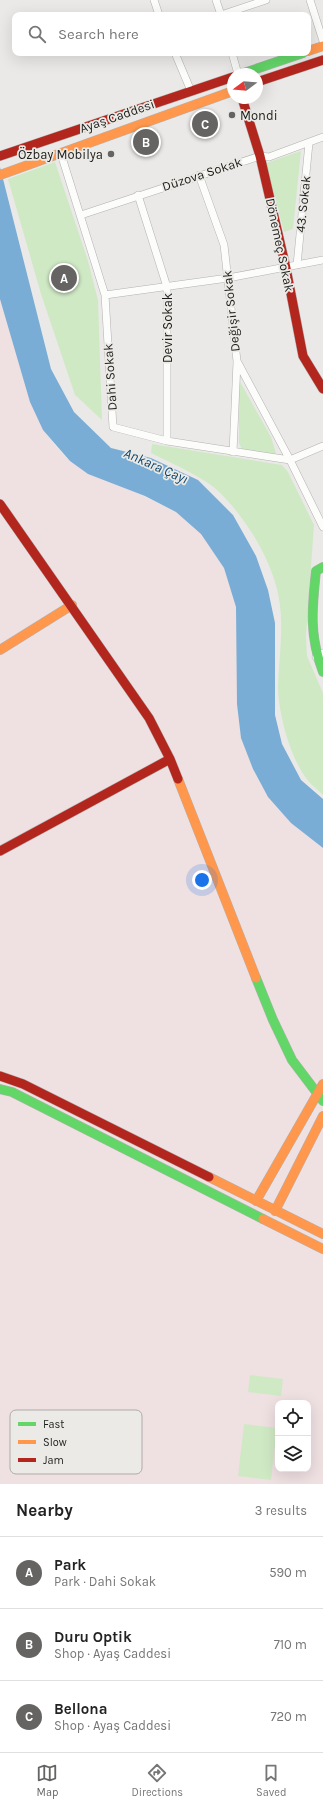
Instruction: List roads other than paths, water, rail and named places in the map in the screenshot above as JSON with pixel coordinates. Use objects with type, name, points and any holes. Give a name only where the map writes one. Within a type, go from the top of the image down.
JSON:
[{"type":"street","points":[[154,0],[158,12]]},
{"type":"street","points":[[216,0],[220,12]]},
{"type":"street","points":[[230,12],[266,0]]},
{"type":"street","points":[[310,0],[323,41]]},
{"type":"street","points":[[311,50],[323,46]]},
{"type":"street","points":[[176,56],[191,91]]},
{"type":"street","points":[[233,56],[238,68]]},
{"type":"street","points":[[258,68],[294,56]]},
{"type":"street","points":[[263,80],[323,60]]},
{"type":"street","name":"Ayaş Caddesi","points":[[1,156],[227,79]]},
{"type":"street","name":"Ayaş Caddesi","points":[[4,174],[227,92]]},
{"type":"street","name":"Dönemeç Sokak","points":[[244,104],[260,156],[286,268],[303,356],[323,389]]},
{"type":"street","name":"Düzova Sokak","points":[[81,215],[260,156],[269,157],[323,137]]},
{"type":"street","name":"43. Sokak","points":[[297,265],[309,143]]},
{"type":"street","name":"Dahi Sokak","points":[[61,154],[105,295],[113,427],[167,441],[290,460]]},
{"type":"street","name":"Değişir Sokak","points":[[200,175],[224,245],[237,361],[290,460],[323,527]]},
{"type":"street","name":"Devir Sokak","points":[[138,195],[167,287],[167,441]]},
{"type":"street","points":[[105,295],[228,278],[323,260]]},
{"type":"street","points":[[233,452],[237,361]]},
{"type":"street","points":[[290,460],[323,446]]},
{"type":"street","points":[[0,504],[72,605],[149,718],[170,759],[273,1020],[292,1060],[320,1097]]},
{"type":"street","points":[[323,567],[316,571],[311,629],[320,655],[323,672]]},
{"type":"street","points":[[0,650],[72,605]]},
{"type":"street","points":[[0,851],[170,759]]},
{"type":"street","points":[[0,1076],[23,1084],[323,1234]]},
{"type":"street","points":[[256,1201],[320,1097],[323,1084]]},
{"type":"street","points":[[0,1089],[12,1092],[323,1249]]},
{"type":"street","points":[[275,1211],[323,1116]]},
{"type":"water","name":"Ankara Çayı","points":[[0,167],[51,369],[74,412],[111,448],[151,458],[198,480],[233,515],[256,556],[268,590],[275,623],[275,715],[282,744],[301,780],[323,799],[323,848],[291,823],[268,797],[253,769],[241,738],[237,704],[236,607],[224,568],[201,534],[176,512],[145,496],[88,474],[70,461],[43,430],[30,402],[0,299]]},
{"type":"place","name":"Mondi","points":[[232,115]]},
{"type":"place","name":"Bellona","points":[[205,124]]},
{"type":"place","name":"Duru Optik","points":[[146,142]]},
{"type":"place","name":"Özbay Mobilya","points":[[111,154]]},
{"type":"place","name":"Park","points":[[64,278]]}]
